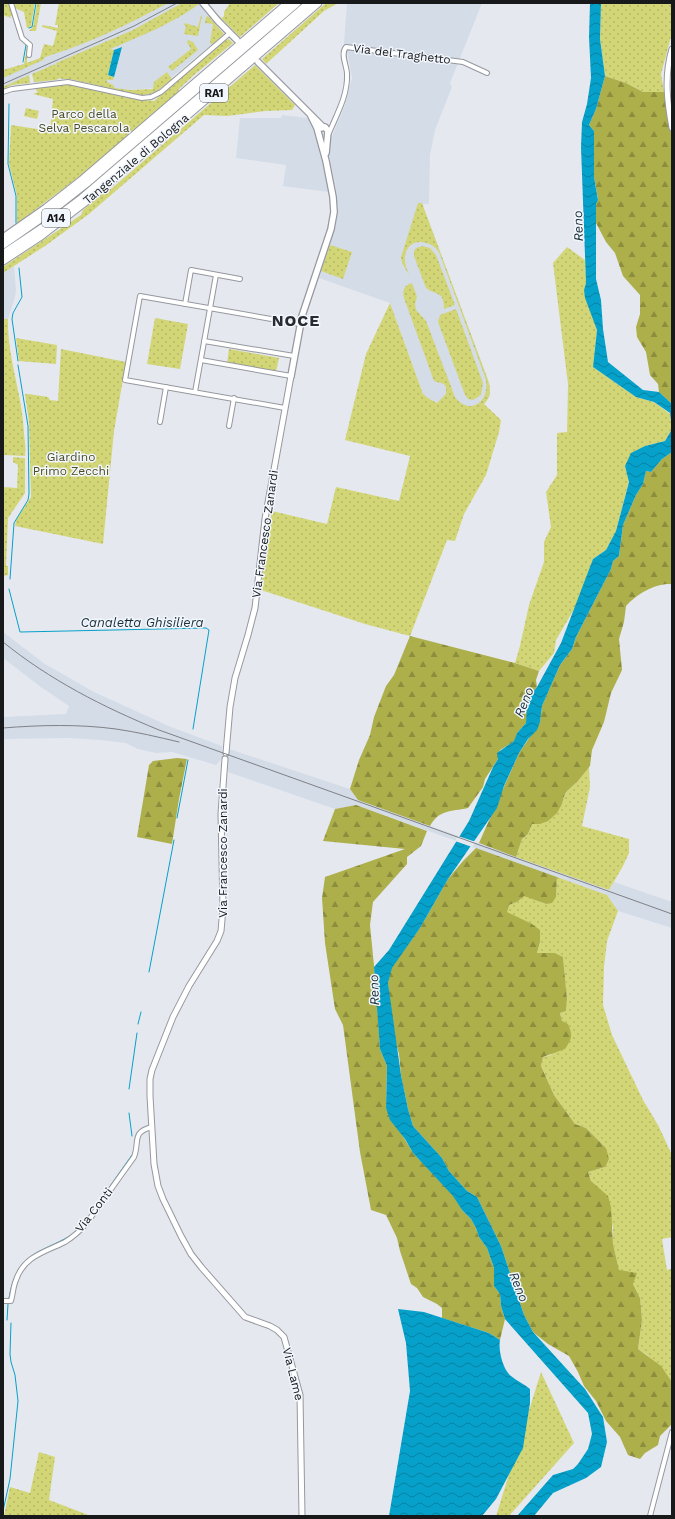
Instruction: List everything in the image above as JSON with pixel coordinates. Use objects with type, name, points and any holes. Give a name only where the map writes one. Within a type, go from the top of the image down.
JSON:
[{"type":"highway","name":"Tangenziale di Bologna","points":[[3,238],[46,208],[83,179],[288,3]]},
{"type":"highway","name":"A14","points":[[3,245],[49,213],[87,183],[297,3]]},
{"type":"highway","name":"A14","points":[[3,254],[42,228],[82,198],[309,3]]},
{"type":"highway","name":"Tangenziale di Bologna","points":[[3,261],[58,224],[101,190],[318,3]]},
{"type":"main road","points":[[203,3],[236,40]]},
{"type":"main road","name":"Via Francesco Zanardi","points":[[258,62],[302,105],[311,116],[324,127]]},
{"type":"main road","name":"Via Francesco Zanardi","points":[[291,376],[300,324],[334,217],[334,197],[326,161],[319,134],[311,116]]},
{"type":"main road","points":[[324,127],[328,130],[328,134],[323,138],[319,134],[320,129],[324,127]]},
{"type":"main road","name":"Via Francesco Zanardi","points":[[326,161],[326,143],[328,134]]},
{"type":"street","points":[[11,3],[22,38],[30,45],[30,56]]},
{"type":"street","points":[[3,92],[12,89],[68,82],[135,97],[151,97],[161,92],[230,33]]},
{"type":"street","name":"Via del Traghetto","points":[[328,134],[341,104],[347,84],[344,53],[346,47],[463,62],[487,73]]},
{"type":"street","points":[[672,49],[667,85],[667,100],[672,128]]},
{"type":"street","points":[[324,127],[333,122]]},
{"type":"street","points":[[185,304],[191,270],[240,279]]},
{"type":"street","points":[[195,392],[216,275]]},
{"type":"street","points":[[285,408],[125,380],[140,296],[300,324]]},
{"type":"street","points":[[204,341],[294,356]]},
{"type":"street","points":[[201,360],[291,376]]},
{"type":"street","name":"Via Francesco Zanardi","points":[[226,753],[230,708],[235,678],[252,624],[255,608],[265,519],[291,376]]},
{"type":"street","points":[[160,422],[166,387]]},
{"type":"street","points":[[230,426],[234,398]]},
{"type":"street","name":"Via Francesco Zanardi","points":[[181,1236],[158,1186],[154,1164],[150,1079],[156,1057],[173,1017],[189,986],[222,931],[221,814],[225,759]]},
{"type":"street","name":"Via Conti","points":[[3,1301],[11,1301],[20,1270],[41,1252],[64,1242],[77,1234],[86,1224],[134,1156],[136,1152],[137,1138],[140,1132],[145,1128],[152,1127]]},
{"type":"street","name":"Via Lame","points":[[181,1236],[191,1254],[202,1268],[245,1317],[270,1326],[284,1337],[300,1395],[301,1514]]},
{"type":"street","points":[[650,1516],[672,1432]]},
{"type":"shaded area","points":[[147,3],[194,3],[196,6],[199,4],[224,34],[159,88],[125,90],[69,77],[35,83],[32,74],[29,75],[30,83],[12,85],[3,90],[3,70],[36,60],[60,45]]},
{"type":"shaded area","points":[[347,3],[482,3],[450,83],[452,87],[435,130],[430,155],[429,202],[428,204],[422,204],[488,380],[490,396],[484,404],[453,410],[428,398],[423,394],[390,303],[319,278],[336,224],[338,212],[336,189],[329,155],[329,144],[345,105],[352,78],[344,43]]},
{"type":"shaded area","points":[[282,115],[307,118],[311,123],[319,142],[329,192],[283,186],[286,165],[236,158],[240,118],[281,118]]},
{"type":"shaded area","points":[[14,266],[16,290],[15,297],[8,319],[3,319],[3,273]]},
{"type":"shaded area","points":[[3,632],[45,664],[94,692],[171,727],[222,746],[222,752],[229,754],[229,749],[350,789],[358,800],[609,890],[614,882],[672,902],[672,928],[618,911],[607,895],[356,805],[335,809],[228,772],[228,760],[222,758],[216,765],[172,752],[156,753],[138,749],[126,743],[68,738],[3,739],[3,717],[66,714],[69,706],[3,658]]},
{"type":"green space","points":[[3,3],[9,3],[13,16],[10,16],[11,18],[3,15]]},
{"type":"green space","points":[[15,3],[35,3],[31,26],[29,28],[27,28],[24,12],[15,8]]},
{"type":"green space","points":[[37,3],[41,3],[36,31],[29,31],[33,27]]},
{"type":"green space","points":[[59,3],[168,3],[108,33],[45,57],[43,60],[3,78],[3,70],[24,64],[27,46],[27,63],[40,58],[44,44],[53,46],[57,31],[42,27],[43,25],[58,28],[58,25],[55,25]]},
{"type":"green space","points":[[182,3],[199,4],[167,24],[110,49],[114,50],[108,75],[114,77],[113,80],[107,80],[107,82],[115,88],[130,90],[153,89],[154,82],[167,72],[172,79],[157,91],[139,95],[60,78],[56,80],[34,82],[32,74],[55,64],[57,67],[56,63],[133,30]]},
{"type":"green space","points":[[230,3],[279,3],[240,37],[217,14],[222,18]]},
{"type":"green space","points":[[326,3],[338,3],[324,11],[266,64],[262,59]]},
{"type":"green space","points":[[601,3],[672,3],[672,33],[661,74],[664,92],[643,92],[626,83],[605,76],[600,39]]},
{"type":"green space","points":[[201,15],[198,36],[184,34],[186,26],[184,25],[185,23],[198,27]]},
{"type":"green space","points":[[208,16],[224,34],[212,45],[210,42],[213,24],[205,23],[206,17]]},
{"type":"green space","name":"Parco della Selva Pescarola","points":[[229,39],[233,43],[194,75],[178,90],[179,91],[80,176],[15,225],[17,222],[17,196],[9,164],[11,125],[50,131],[53,99],[33,94],[38,92],[36,87],[74,84],[129,98],[154,101],[224,41]]},
{"type":"green space","points":[[188,40],[193,42],[198,50],[172,71],[168,67],[191,49],[187,42]]},
{"type":"green space","points":[[255,65],[295,105],[292,110],[265,111],[227,116],[204,115],[89,214],[45,246],[3,273],[3,267],[81,215],[83,210],[108,189],[111,189]]},
{"type":"green space","points":[[29,75],[30,83],[12,85],[3,90],[3,87]]},
{"type":"green space","points":[[605,76],[626,83],[643,92],[664,92],[672,139],[672,404],[659,392],[658,384],[650,375],[646,352],[637,337],[636,327],[640,314],[640,295],[623,276],[615,253],[606,242],[596,223],[596,204],[598,199],[594,177],[594,131],[589,125],[596,109]]},
{"type":"green space","points":[[26,108],[39,111],[37,119],[24,116]]},
{"type":"green space","points":[[418,203],[422,203],[488,380],[490,393],[484,404],[501,420],[499,432],[486,475],[464,514],[455,541],[447,540],[410,636],[365,624],[261,590],[265,551],[272,511],[327,524],[336,487],[399,501],[410,456],[345,440],[366,354],[390,303],[423,394],[437,403],[446,394],[446,387],[444,384],[434,381],[404,298],[403,293],[407,285],[412,283],[417,297],[415,304],[416,310],[426,321],[455,397],[467,406],[478,404],[483,399],[486,386],[485,377],[439,252],[430,244],[420,242],[415,243],[410,246],[405,256],[405,264],[409,275],[402,263],[401,257]]},
{"type":"green space","points":[[330,245],[352,252],[343,279],[321,271]]},
{"type":"green space","points":[[423,246],[430,248],[436,255],[455,305],[444,309],[444,303],[441,296],[426,288],[414,256],[414,251],[416,248]]},
{"type":"green space","points":[[567,247],[585,260],[586,283],[584,291],[597,330],[593,367],[636,397],[654,402],[670,414],[672,429],[665,441],[645,446],[625,466],[629,481],[616,531],[606,550],[593,559],[577,604],[556,640],[554,653],[539,671],[515,663],[529,605],[544,562],[544,542],[551,527],[546,492],[557,475],[557,433],[567,432],[568,384],[553,263]]},
{"type":"green space","points":[[456,309],[483,383],[481,395],[473,400],[468,399],[465,395],[438,322],[440,315]]},
{"type":"green space","points":[[155,318],[188,324],[180,369],[147,364]]},
{"type":"green space","points":[[3,319],[8,319],[8,334],[12,363],[23,420],[25,456],[4,455]]},
{"type":"green space","points":[[16,338],[57,345],[56,364],[19,361]]},
{"type":"green space","name":"Giardino Primo Zecchi","points":[[61,349],[126,362],[114,431],[103,544],[15,526],[16,520],[31,497],[29,423],[25,394],[48,397],[50,400],[58,401]]},
{"type":"green space","points":[[229,349],[279,358],[276,372],[227,363]]},
{"type":"green space","points":[[672,452],[672,584],[653,587],[635,597],[626,606],[624,622],[619,639],[622,670],[611,693],[604,722],[592,750],[590,766],[578,781],[565,793],[562,804],[557,813],[548,821],[540,824],[532,824],[528,834],[522,839],[516,857],[479,843],[519,753],[540,722],[542,706],[560,665],[572,649],[576,637],[611,569],[613,561],[619,556],[623,525],[636,495],[643,484],[646,471],[651,472],[662,459]]},
{"type":"green space","points":[[13,457],[25,458],[25,493],[8,518],[6,566],[8,566],[8,575],[3,576],[3,487],[17,488],[18,465],[13,462]]},
{"type":"green space","points":[[410,636],[515,663],[539,671],[536,680],[537,687],[530,696],[526,723],[517,733],[515,741],[500,750],[498,759],[485,779],[483,787],[468,808],[446,812],[438,817],[430,826],[358,800],[350,789],[386,686],[394,675]]},
{"type":"green space","points":[[177,758],[187,759],[172,844],[137,837],[149,765],[153,761]]},
{"type":"green space","points":[[589,767],[590,787],[582,826],[629,839],[629,853],[609,890],[516,857],[522,839],[528,834],[532,824],[540,824],[562,804],[565,793],[578,781]]},
{"type":"green space","points":[[356,805],[427,831],[421,846],[407,857],[407,864],[373,902],[370,925],[380,1049],[387,1066],[386,1108],[413,1153],[454,1196],[462,1210],[471,1219],[479,1237],[487,1248],[494,1268],[494,1286],[500,1294],[501,1306],[505,1319],[500,1340],[489,1333],[442,1318],[442,1308],[423,1297],[417,1288],[411,1284],[397,1238],[386,1215],[371,1210],[360,1152],[343,1025],[335,1009],[325,943],[322,898],[325,877],[405,849],[323,841],[335,809]]},
{"type":"green space","points":[[476,848],[557,877],[556,897],[552,903],[546,904],[524,896],[517,902],[509,905],[507,912],[532,924],[540,930],[540,942],[537,953],[555,953],[563,957],[567,999],[566,1011],[560,1013],[562,1021],[568,1024],[571,1031],[571,1037],[565,1049],[543,1057],[541,1066],[554,1095],[575,1124],[586,1128],[606,1148],[609,1159],[605,1167],[588,1172],[591,1181],[608,1196],[611,1207],[613,1244],[619,1270],[637,1273],[633,1284],[640,1298],[642,1320],[638,1349],[661,1366],[672,1382],[672,1424],[660,1436],[658,1445],[645,1453],[640,1459],[628,1455],[620,1437],[606,1421],[596,1401],[584,1386],[569,1356],[548,1344],[533,1332],[524,1315],[501,1246],[477,1197],[467,1191],[449,1171],[442,1158],[413,1126],[408,1109],[390,1005],[388,983],[391,968],[420,928],[448,879]]},
{"type":"green space","points":[[557,877],[607,895],[618,911],[607,941],[604,967],[603,1005],[612,1035],[643,1100],[658,1125],[672,1155],[672,1237],[662,1239],[667,1270],[672,1269],[672,1382],[647,1355],[638,1349],[642,1320],[640,1298],[633,1284],[619,1270],[613,1244],[613,1227],[598,1189],[591,1181],[588,1172],[605,1167],[606,1148],[586,1128],[575,1124],[554,1095],[541,1066],[543,1057],[551,1055],[562,1021],[560,1013],[566,1011],[567,999],[563,957],[555,953],[537,953],[540,942],[506,912],[509,905],[517,902],[524,895],[545,904],[556,897]]},
{"type":"green space","points":[[541,1372],[574,1443],[509,1516],[496,1516]]},
{"type":"green space","points":[[39,1452],[55,1457],[49,1500],[91,1516],[4,1516],[10,1487],[30,1493]]},
{"type":"water","points":[[590,3],[601,3],[600,39],[605,76],[596,109],[589,125],[594,131],[594,177],[598,200],[596,204],[596,279],[601,300],[603,329],[608,362],[643,390],[659,392],[672,404],[672,429],[670,413],[654,402],[636,397],[593,367],[597,330],[585,298],[584,290],[586,283],[581,147],[582,122],[587,104],[591,78],[589,37]]},
{"type":"water","points":[[122,47],[114,77],[108,75],[114,50]]},
{"type":"water","points":[[672,429],[672,452],[662,459],[651,472],[646,471],[643,484],[636,495],[623,525],[619,556],[613,561],[611,569],[576,637],[572,649],[560,665],[542,706],[540,722],[537,730],[528,739],[519,753],[504,786],[497,808],[448,879],[420,928],[392,968],[388,983],[401,1075],[413,1126],[442,1158],[449,1171],[467,1191],[477,1197],[501,1246],[524,1315],[533,1332],[585,1389],[603,1417],[607,1442],[601,1467],[586,1478],[553,1493],[534,1516],[517,1516],[553,1475],[573,1469],[578,1464],[588,1449],[592,1434],[588,1413],[505,1319],[501,1306],[500,1294],[494,1286],[494,1268],[487,1248],[479,1237],[471,1219],[462,1210],[453,1196],[413,1153],[405,1139],[390,1120],[386,1108],[387,1066],[380,1049],[374,967],[389,950],[469,821],[498,759],[497,753],[514,741],[517,733],[526,723],[527,704],[530,696],[537,687],[561,643],[593,559],[606,550],[616,531],[629,482],[625,466],[631,453],[645,446],[665,441]]},
{"type":"water","points":[[398,1309],[424,1312],[489,1333],[500,1340],[502,1360],[508,1373],[530,1389],[530,1403],[523,1448],[496,1499],[482,1516],[389,1516],[410,1391],[406,1343]]},
{"type":"pier","points":[[458,836],[476,842],[472,847],[455,841]]},
{"type":"waterway","name":"Canaletta Ghisiliera","points":[[29,28],[32,27],[36,3]]},
{"type":"waterway","name":"Canaletta Ghisiliera","points":[[23,62],[26,45]]},
{"type":"waterway","name":"Canaletta Ghisiliera","points":[[9,104],[8,164],[16,196],[16,223]]},
{"type":"waterway","name":"Canaletta Ghisiliera","points":[[18,361],[12,319],[13,313],[22,297],[19,268]]},
{"type":"waterway","name":"Canaletta Ghisiliera","points":[[10,579],[14,523],[28,500],[29,494],[28,426],[18,365]]},
{"type":"waterway","name":"Canaletta Ghisiliera","points":[[9,589],[20,632],[206,628],[209,630],[193,729]]},
{"type":"waterway","name":"Canaletta Ghisiliera","points":[[177,818],[188,760]]},
{"type":"waterway","name":"Canaletta Ghisiliera","points":[[149,972],[174,840]]},
{"type":"waterway","name":"Canaletta Ghisiliera","points":[[138,1024],[141,1012]]},
{"type":"waterway","name":"Canaletta Ghisiliera","points":[[129,1089],[137,1033]]},
{"type":"waterway","name":"Canaletta Ghisiliera","points":[[129,1113],[132,1136]]},
{"type":"waterway","name":"Canaletta Ghisiliera","points":[[82,1226],[132,1155]]},
{"type":"waterway","name":"Canaletta Ghisiliera","points":[[9,1298],[17,1272],[23,1264],[38,1252],[70,1236]]},
{"type":"waterway","name":"Canaletta Ghisiliera","points":[[7,1320],[8,1304]]},
{"type":"waterway","name":"Canaletta Ghisiliera","points":[[3,1511],[10,1479],[18,1401],[15,1375],[10,1354],[11,1323]]},
{"type":"railway","points":[[3,84],[134,26],[177,3]]},
{"type":"railway","points":[[3,642],[39,669],[78,692],[159,730],[672,914]]},
{"type":"railway","points":[[3,728],[31,726],[102,727],[155,736],[179,742]]},
{"type":"district","name":"NOCE","points":[[296,320]]},
{"type":"water label","name":"Reno","points":[[578,226]]},
{"type":"water label","name":"Reno","points":[[524,702]]},
{"type":"water label","name":"Reno","points":[[374,990]]},
{"type":"water label","name":"Reno","points":[[519,1287]]}]
